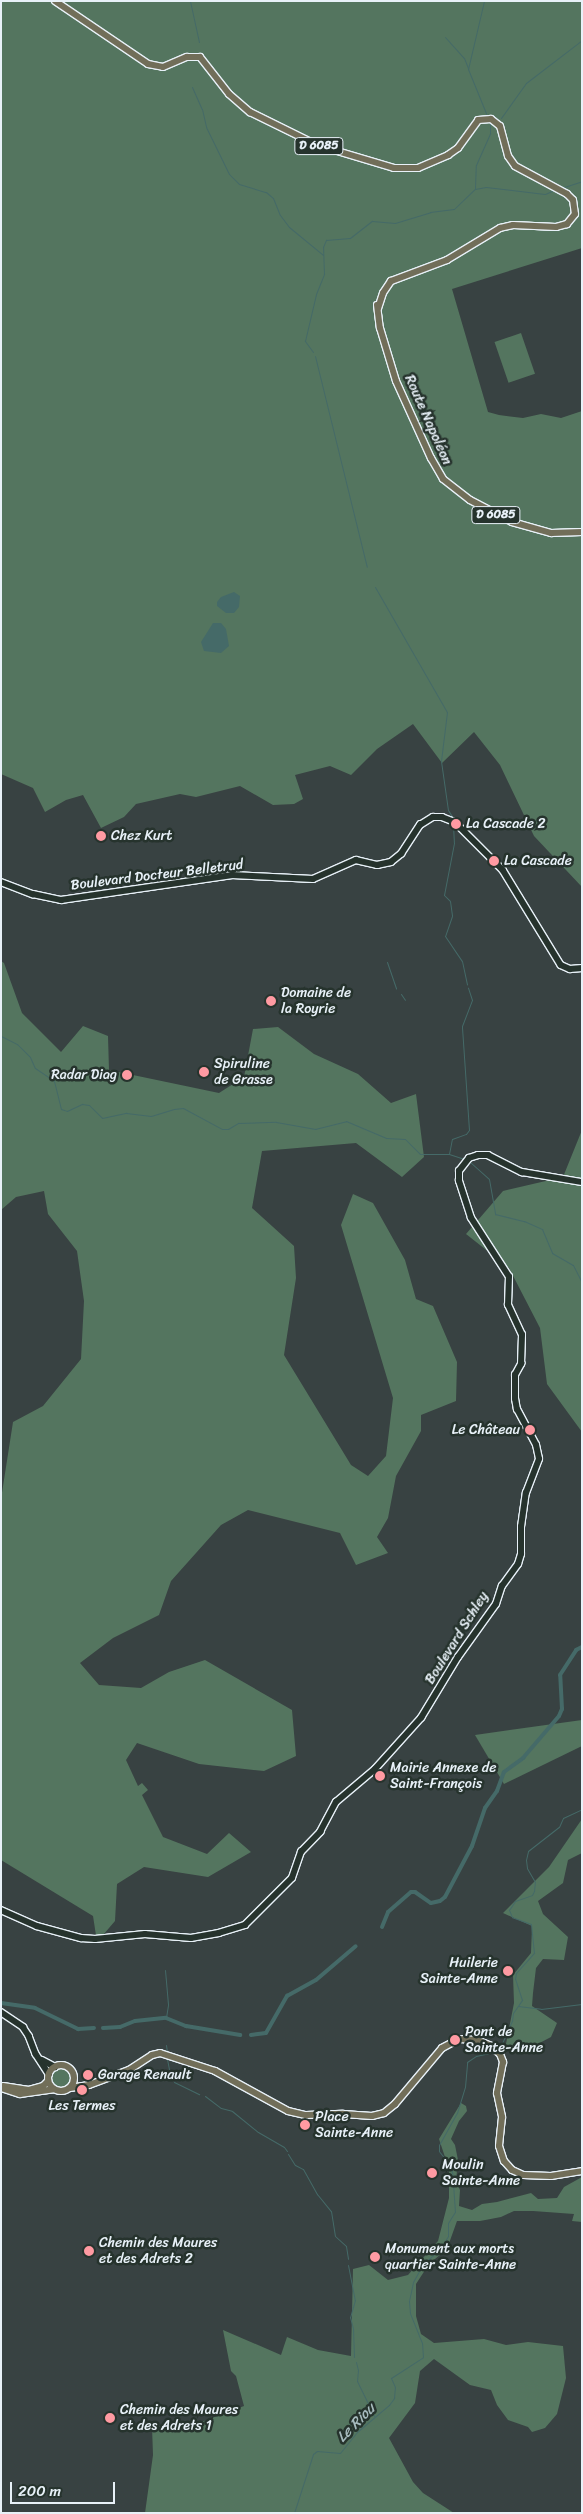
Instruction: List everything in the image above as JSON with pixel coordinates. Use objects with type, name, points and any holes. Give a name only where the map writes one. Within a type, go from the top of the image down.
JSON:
[{"type":"main road","name":"Route Napoléon","points":[[55,1],[148,64],[162,67],[190,56],[200,57],[229,94],[250,112],[300,139],[394,168],[418,168],[448,155],[458,148],[478,120],[491,119],[500,126],[508,156],[515,166],[568,194],[573,200],[575,214],[567,224],[556,227],[506,226],[452,257],[391,281],[383,293],[378,308],[380,328],[396,381],[430,458],[443,479],[470,500],[512,522],[551,533],[582,532]]},
{"type":"main road","name":"Route Napoléon","points":[[423,268],[452,257]]},
{"type":"main road","name":"Boulevard Docteur Belletrud","points":[[1,882],[38,896],[61,900],[232,875],[313,879],[352,861],[376,865],[391,862],[401,854],[420,825],[433,817],[442,817],[455,822],[503,870],[561,965],[570,969],[582,968]]},
{"type":"main road","name":"Boulevard Schley","points":[[1,1910],[48,1930],[81,1938],[145,1934],[191,1938],[219,1933],[244,1925],[292,1878],[301,1852],[320,1832],[336,1802],[368,1776],[427,1709],[458,1657],[496,1604],[502,1586],[518,1564],[522,1554],[522,1527],[526,1493],[538,1458],[535,1442],[517,1410],[515,1399],[515,1375],[521,1364],[522,1335],[508,1305],[509,1277],[472,1218],[459,1181],[459,1171],[463,1163],[478,1155],[488,1155],[522,1172],[555,1176],[580,1182]]},
{"type":"main road","points":[[1,2012],[23,2027],[54,2089]]},
{"type":"main road","points":[[1,2087],[20,2094],[54,2089],[63,2091],[89,2084],[134,2067],[152,2055],[160,2053],[215,2071],[288,2111],[306,2115],[343,2114],[372,2116],[388,2110],[436,2054],[451,2042],[471,2039],[483,2041],[500,2054],[503,2067],[497,2093],[502,2117],[499,2146],[504,2161],[512,2170],[523,2175],[551,2176],[582,2170]]},
{"type":"main road","points":[[38,2058],[55,2066],[66,2066],[74,2077],[89,2084]]},
{"type":"main road","points":[[1,2087],[29,2090],[43,2086],[55,2066]]},
{"type":"main road","points":[[70,2088],[74,2077]]},
{"type":"green space","points":[[1,1],[582,1],[582,248],[452,289],[488,412],[523,418],[541,414],[561,418],[582,411],[582,887],[534,836],[500,765],[474,732],[442,763],[413,724],[377,749],[351,775],[330,766],[295,775],[303,799],[294,804],[273,805],[240,786],[196,797],[180,794],[136,804],[124,817],[101,828],[83,795],[66,800],[45,812],[33,788],[1,774]]},
{"type":"green space","points":[[521,333],[535,374],[509,383],[495,342]]},
{"type":"green space","points":[[1,961],[4,963],[22,1013],[61,1052],[83,1026],[108,1036],[109,1070],[219,1093],[244,1077],[253,1029],[278,1027],[314,1054],[358,1074],[391,1103],[416,1094],[424,1157],[402,1177],[356,1143],[262,1151],[252,1208],[294,1246],[296,1278],[284,1355],[351,1465],[368,1476],[386,1456],[393,1398],[341,1225],[353,1194],[373,1203],[405,1260],[416,1299],[433,1306],[457,1362],[456,1401],[421,1415],[421,1431],[396,1476],[388,1518],[377,1537],[388,1553],[356,1565],[340,1533],[248,1510],[221,1525],[171,1581],[159,1615],[113,1638],[80,1663],[99,1685],[141,1688],[169,1672],[205,1660],[292,1710],[296,1756],[264,1771],[199,1764],[137,1743],[126,1760],[138,1786],[142,1783],[148,1790],[142,1795],[163,1837],[207,1854],[229,1833],[251,1852],[208,1877],[144,1867],[117,1884],[115,1921],[97,1942],[93,1916],[1,1860],[1,1499],[13,1422],[43,1406],[81,1359],[84,1301],[77,1251],[48,1214],[44,1191],[16,1197],[1,1210]]},
{"type":"green space","points":[[582,1130],[582,1432],[547,1384],[540,1328],[509,1268],[466,1234],[503,1191],[563,1177]]},
{"type":"green space","points":[[582,1720],[582,1746],[504,1784],[475,1735]]},
{"type":"green space","points":[[582,1819],[582,1853],[568,1860],[563,1883],[538,1901],[543,1914],[568,1937],[564,1960],[543,1959],[536,1968],[532,2006],[557,2023],[551,2037],[532,2047],[505,2049],[514,2003],[513,1975],[531,1953],[532,1926],[503,1913],[549,1867]]},
{"type":"green space","points":[[61,2068],[68,2071],[71,2078],[68,2085],[61,2088],[54,2085],[51,2078],[54,2071]]},
{"type":"green space","points":[[461,2103],[466,2106],[467,2111],[459,2121],[451,2139],[455,2145],[458,2160],[456,2181],[460,2190],[459,2206],[472,2210],[482,2204],[531,2193],[538,2199],[557,2198],[564,2187],[582,2177],[582,2222],[572,2221],[574,2214],[533,2211],[514,2211],[501,2217],[480,2221],[457,2221],[447,2249],[429,2264],[416,2284],[416,2316],[421,2334],[434,2343],[484,2339],[506,2345],[528,2342],[563,2346],[566,2378],[557,2414],[545,2428],[532,2432],[528,2427],[508,2420],[497,2405],[491,2390],[470,2385],[434,2359],[420,2371],[415,2403],[389,2438],[413,2482],[423,2493],[454,2513],[145,2513],[153,2455],[152,2427],[193,2425],[244,2406],[236,2376],[231,2371],[223,2330],[281,2355],[287,2337],[318,2350],[351,2356],[353,2269],[369,2265],[388,2280],[408,2275],[438,2241],[449,2198],[449,2169],[439,2139]]},
{"type":"water","points":[[234,592],[240,596],[239,607],[234,613],[226,613],[217,606],[217,602],[221,597]]},
{"type":"water","points":[[213,623],[221,623],[226,629],[229,646],[221,653],[204,651],[201,642]]},
{"type":"waterway","points":[[190,1],[199,42]]},
{"type":"waterway","points":[[484,1],[468,69],[486,113]]},
{"type":"waterway","points":[[445,37],[464,58],[468,68]]},
{"type":"waterway","points":[[501,118],[526,83],[582,40]]},
{"type":"waterway","points":[[192,87],[202,109],[206,127],[229,174],[239,184],[266,192],[273,198],[280,215],[289,227],[323,255]]},
{"type":"waterway","points":[[475,188],[476,165],[490,133],[490,124]]},
{"type":"waterway","points":[[561,188],[582,181]]},
{"type":"waterway","points":[[313,352],[305,341],[316,294],[324,274],[323,247],[326,240],[350,238],[372,221],[395,223],[430,212],[454,209],[475,189],[486,187],[545,194],[554,190]]},
{"type":"waterway","points":[[315,356],[367,567]]},
{"type":"waterway","points":[[375,587],[447,712],[441,761],[448,810],[453,818]]},
{"type":"waterway","points":[[453,825],[454,843],[444,895],[450,901],[452,916],[445,936],[462,961],[467,984]]},
{"type":"waterway","points":[[387,962],[396,988]]},
{"type":"waterway","points":[[449,1154],[452,1139],[466,1134],[469,1130],[462,1026],[472,1000],[468,988]]},
{"type":"waterway","points":[[401,994],[405,1000]]},
{"type":"waterway","points":[[1,1036],[17,1044],[30,1057],[35,1068],[54,1081],[61,1109],[67,1111],[82,1104],[89,1105],[102,1118],[126,1113],[151,1116],[183,1108],[222,1129],[228,1129],[238,1123],[276,1122],[315,1129],[346,1121],[386,1138],[405,1139],[420,1154],[449,1154],[464,1159]]},
{"type":"waterway","points":[[470,1162],[489,1179],[495,1214],[524,1221],[542,1229],[552,1253],[573,1265],[582,1283]]},
{"type":"waterway","points":[[382,1927],[388,1912],[411,1892],[415,1892],[431,1903],[440,1901],[445,1897],[472,1846],[485,1808],[497,1791],[504,1772],[523,1758],[559,1716],[562,1709],[560,1675],[576,1650],[582,1647]]},
{"type":"waterway","points":[[499,2050],[512,2021],[513,2013],[522,2000],[515,1979],[516,1973],[534,1953],[531,1924],[512,1917],[509,1910],[515,1901],[532,1895],[534,1891],[535,1882],[527,1868],[528,1851],[559,1827],[563,1818],[582,1809]]},
{"type":"waterway","points":[[251,2035],[266,2033],[287,1996],[316,1980],[356,1946]]},
{"type":"waterway","points":[[165,1970],[168,2005],[166,2018]]},
{"type":"waterway","points":[[1,2003],[35,2008],[78,2029],[94,2028]]},
{"type":"waterway","points":[[518,2006],[541,2009],[582,2004]]},
{"type":"waterway","points":[[103,2028],[120,2027],[135,2021],[166,2018],[186,2026],[240,2035]]},
{"type":"waterway","points":[[166,2045],[167,2052]]},
{"type":"waterway","name":"Le Riou","points":[[294,2513],[313,2454],[317,2451],[340,2453],[357,2432],[389,2405],[394,2398],[395,2387],[391,2378],[423,2357],[422,2343],[410,2313],[409,2301],[413,2282],[423,2264],[440,2249],[448,2236],[448,2223],[455,2212],[451,2166],[439,2151],[439,2145],[457,2113],[465,2087],[467,2062],[476,2056],[493,2052]]},
{"type":"waterway","points":[[167,2059],[171,2079]]},
{"type":"waterway","points":[[174,2082],[199,2094]]},
{"type":"waterway","points":[[205,2096],[221,2108],[232,2111],[258,2132],[284,2147],[287,2151]]},
{"type":"waterway","points":[[288,2154],[295,2165],[303,2169],[317,2194],[331,2211],[335,2236],[346,2246],[348,2259]]},
{"type":"waterway","points":[[348,2265],[355,2300],[350,2317],[353,2328],[354,2357]]},
{"type":"waterway","points":[[356,2362],[358,2370],[357,2381],[374,2416]]},
{"type":"place","name":"La Cascade 2","points":[[456,824]]},
{"type":"place","name":"Chez Kurt","points":[[101,836]]},
{"type":"place","name":"La Cascade","points":[[494,861]]},
{"type":"place","name":"Domaine de la Royrie","points":[[271,1001]]},
{"type":"place","name":"Spiruline de Grasse","points":[[204,1072]]},
{"type":"place","name":"Radar Diag","points":[[127,1075]]},
{"type":"place","name":"Le Château","points":[[530,1430]]},
{"type":"place","name":"Mairie Annexe de Saint-François","points":[[380,1776]]},
{"type":"place","name":"Huilerie Sainte-Anne","points":[[508,1971]]},
{"type":"place","name":"Pont de Sainte-Anne","points":[[455,2040]]},
{"type":"place","name":"Garage Renault","points":[[88,2075]]},
{"type":"place","name":"Les Termes","points":[[82,2090]]},
{"type":"place","name":"Place Sainte-Anne","points":[[305,2125]]},
{"type":"place","name":"Moulin Sainte-Anne","points":[[432,2173]]},
{"type":"place","name":"Chemin des Maures et des Adrets 2","points":[[89,2251]]},
{"type":"place","name":"Monument aux morts quartier Sainte-Anne","points":[[375,2257]]},
{"type":"place","name":"Chemin des Maures et des Adrets 1","points":[[110,2418]]}]
